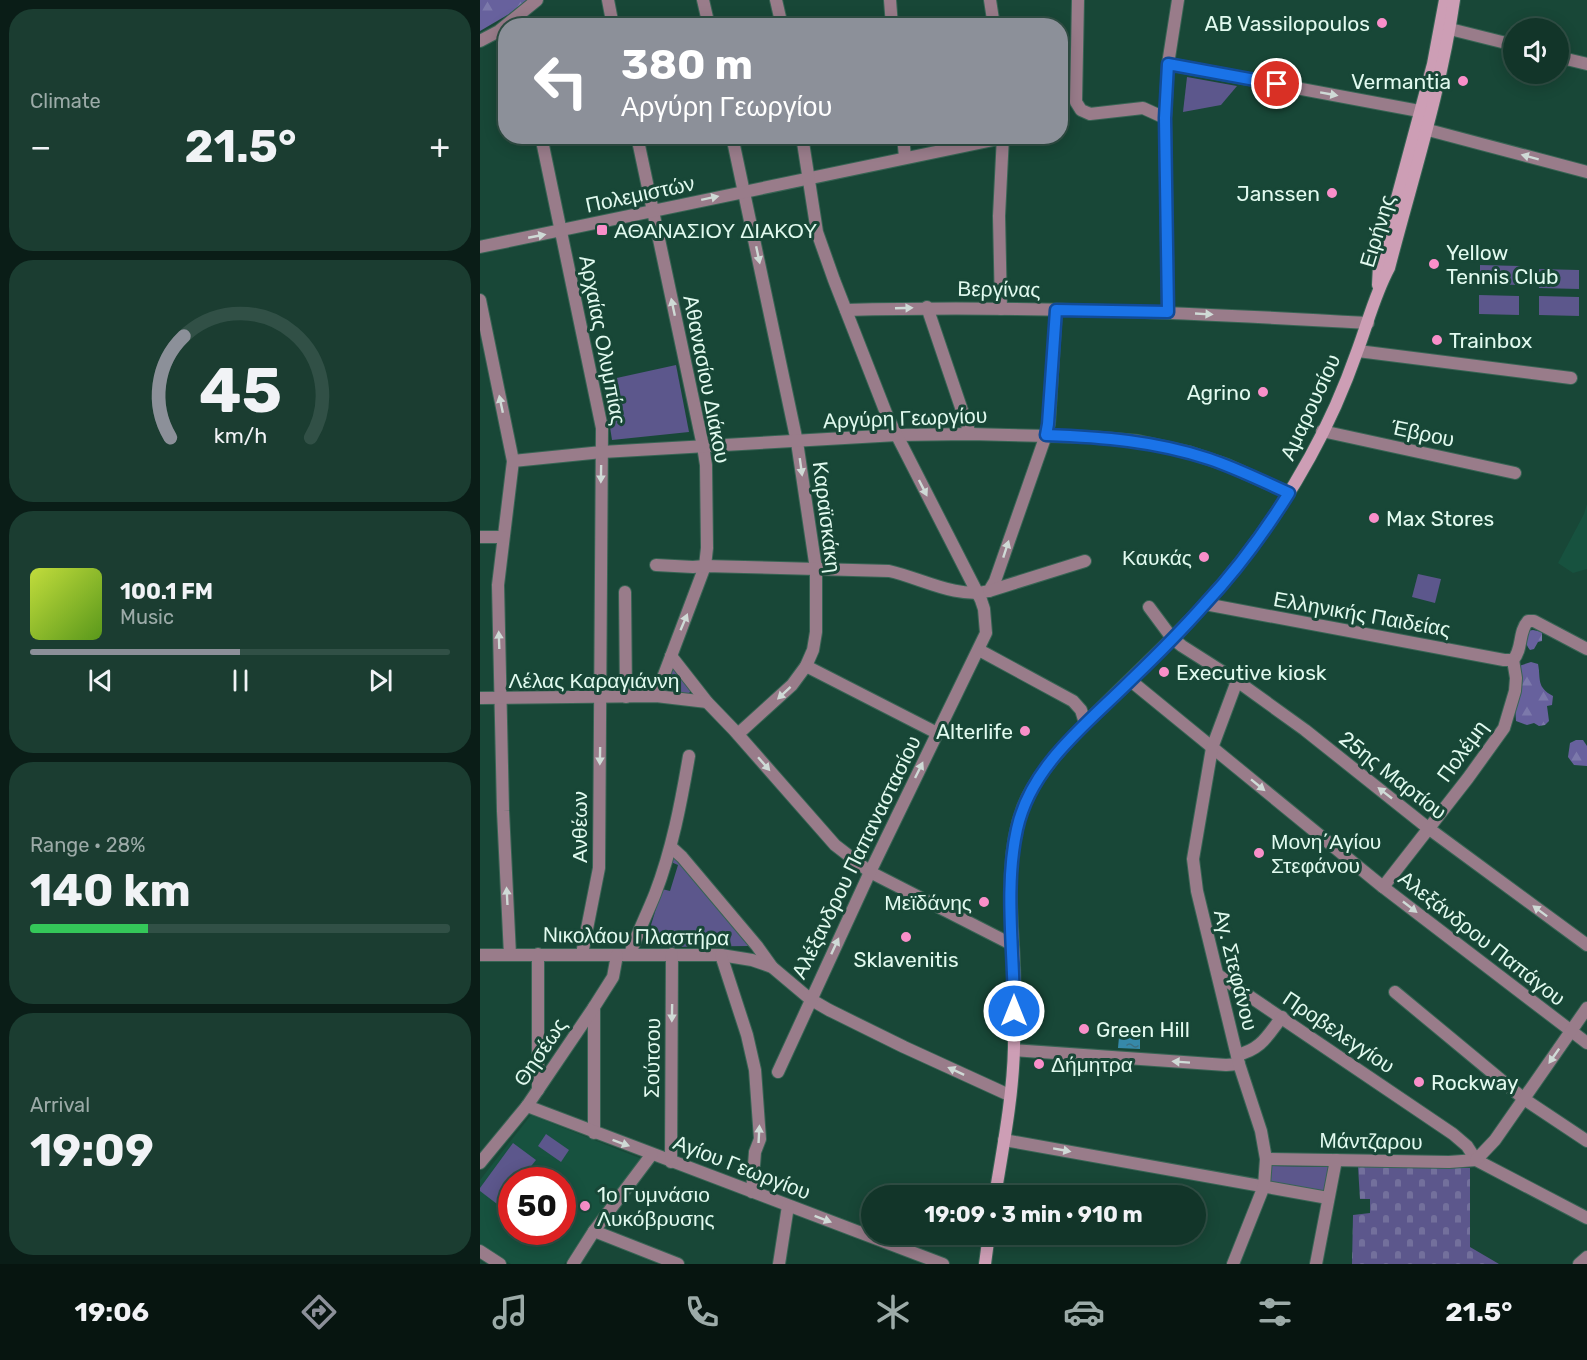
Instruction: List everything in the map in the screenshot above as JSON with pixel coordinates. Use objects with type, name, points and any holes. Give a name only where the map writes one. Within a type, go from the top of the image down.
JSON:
[{"type":"main road","name":"Ειρήνης","points":[[1426,112],[1445,0]]},
{"type":"main road","name":"Ειρήνης","points":[[1378,289],[1389,268],[1426,112],[1450,28],[1454,0]]},
{"type":"main road","name":"Αμαρουσίου","points":[[997,1185],[1014,1050],[1011,878],[1017,829],[1023,807],[1046,766],[1085,723],[1131,681],[1205,604],[1242,561],[1273,518],[1311,455],[1358,351],[1378,289]]},
{"type":"main road","points":[[985,1264],[988,1245]]},
{"type":"street","points":[[519,18],[537,0]]},
{"type":"street","points":[[608,0],[611,18]]},
{"type":"street","points":[[703,0],[707,18]]},
{"type":"street","points":[[776,0],[780,18]]},
{"type":"street","points":[[890,0],[891,18]]},
{"type":"street","points":[[990,0],[993,18]]},
{"type":"street","points":[[1078,0],[1076,102],[1081,110],[1090,114],[1143,108],[1165,118]]},
{"type":"street","points":[[1168,312],[1165,118],[1168,64],[1178,0]]},
{"type":"street","points":[[1450,28],[1503,42]]},
{"type":"street","points":[[480,41],[498,32]]},
{"type":"street","points":[[1569,60],[1587,64]]},
{"type":"street","points":[[1168,64],[1426,112]]},
{"type":"street","points":[[1422,128],[1587,172]]},
{"type":"street","name":"Αρχαίας Ολυμπίας","points":[[543,144],[602,428],[601,698]]},
{"type":"street","name":"Αθανασίου Διάκου","points":[[639,144],[706,465],[707,549],[705,566],[656,696]]},
{"type":"street","name":"Καραϊσκάκη","points":[[734,144],[797,442],[816,569],[816,632],[813,650],[806,666],[792,685],[738,734]]},
{"type":"street","name":"Αλέξανδρου Παπαναστασίου","points":[[778,1072],[870,872],[986,633],[983,592],[888,418],[821,246],[803,144]]},
{"type":"street","points":[[904,144],[905,157]]},
{"type":"street","name":"Πολεμιστών","points":[[480,248],[969,144]]},
{"type":"street","points":[[1001,309],[999,216],[1003,144]]},
{"type":"street","points":[[480,300],[513,461],[498,585],[503,812],[510,954]]},
{"type":"street","points":[[927,308],[970,434]]},
{"type":"street","name":"Βεργίνας","points":[[846,310],[927,308],[1168,312],[1368,323]]},
{"type":"street","points":[[983,592],[995,581],[1046,435],[1056,310]]},
{"type":"street","points":[[1358,351],[1571,378]]},
{"type":"street","name":"Έβρου","points":[[1322,431],[1515,473]]},
{"type":"street","name":"Αργύρη Γεωργίου","points":[[513,461],[602,452],[897,435],[1046,435],[1114,438],[1188,452],[1227,465],[1289,493]]},
{"type":"street","points":[[480,537],[503,537]]},
{"type":"street","points":[[656,565],[889,571],[943,587],[983,592],[1085,561]]},
{"type":"street","points":[[625,592],[626,697]]},
{"type":"street","name":"Ελληνικής Παιδείας","points":[[1205,604],[1513,660]]},
{"type":"street","name":"25ης Μαρτίου","points":[[1149,607],[1172,638],[1305,730],[1428,828],[1587,945]]},
{"type":"street","name":"Πολέμη","points":[[1383,887],[1504,728],[1515,691],[1516,678],[1513,660],[1519,653],[1524,625],[1528,621],[1534,621],[1587,649]]},
{"type":"street","points":[[979,650],[1073,701],[1081,710],[1085,723]]},
{"type":"street","name":"Λέλας Καραγιάννη","points":[[671,656],[707,702],[835,845],[870,872],[1013,945]]},
{"type":"street","points":[[806,666],[937,733]]},
{"type":"street","name":"Αλεξάνδρου Παπάγου","points":[[1131,681],[1383,887],[1587,1043]]},
{"type":"street","name":"Αγ. Στεφάνου","points":[[1233,1264],[1264,1186],[1266,1159],[1261,1131],[1238,1059],[1193,875],[1193,859],[1212,748],[1237,681]]},
{"type":"street","name":"Λέλας Καραγιάννη","points":[[480,698],[656,696],[707,702]]},
{"type":"street","name":"Ανθέων","points":[[582,954],[599,868],[601,698]]},
{"type":"street","name":"Θησέως","points":[[480,1163],[527,1106],[613,977],[655,894],[671,847],[689,756]]},
{"type":"street","points":[[671,847],[750,937],[772,967]]},
{"type":"street","points":[[988,933],[1012,930]]},
{"type":"street","points":[[538,954],[538,1090]]},
{"type":"street","name":"Νικολάου Πλαστήρα","points":[[480,955],[672,954],[721,955],[752,960],[772,967],[810,999],[904,1047],[1009,1095]]},
{"type":"street","name":"Σούτσου","points":[[670,1162],[672,954]]},
{"type":"street","points":[[721,955],[747,1035],[754,1070],[760,1138],[755,1152],[752,1192]]},
{"type":"street","name":"Προβελεγγίου","points":[[1218,975],[1453,1134],[1467,1146],[1476,1160],[1587,1218]]},
{"type":"street","points":[[1395,992],[1524,1099],[1587,1142]]},
{"type":"street","points":[[594,1007],[594,1133]]},
{"type":"street","points":[[1476,1160],[1495,1140],[1587,1008]]},
{"type":"street","points":[[1014,1050],[1226,1065],[1259,1046],[1282,1017]]},
{"type":"street","name":"Αγίου Γεωργίου","points":[[527,1106],[943,1264]]},
{"type":"street","points":[[1004,1140],[1328,1197]]},
{"type":"street","points":[[573,1264],[652,1154]]},
{"type":"street","name":"Μάντζαρου","points":[[1266,1159],[1449,1162],[1476,1160]]},
{"type":"street","points":[[1316,1264],[1336,1160]]},
{"type":"street","points":[[779,1264],[788,1206]]},
{"type":"street","points":[[594,1232],[674,1263]]},
{"type":"street","points":[[480,1251],[500,1264]]},
{"type":"street","points":[[1579,1264],[1587,1257]]},
{"type":"shaded area","points":[[1587,504],[1587,569],[1573,573],[1558,563]]},
{"type":"shaded area","name":"1ο Γυμνάσιο Λυκόβρυσης","points":[[531,1115],[642,1159],[564,1264],[511,1264],[480,1245],[480,1180]]},
{"type":"green space","points":[[480,0],[527,0],[509,14],[498,18],[498,20],[480,31]]},
{"type":"green space","points":[[1187,77],[1237,86],[1221,105],[1183,112]]},
{"type":"green space","points":[[1480,265],[1520,266],[1519,285],[1480,284]]},
{"type":"green space","points":[[1539,269],[1579,270],[1579,289],[1539,288]]},
{"type":"green space","points":[[1479,295],[1519,296],[1519,315],[1479,314]]},
{"type":"green space","points":[[1539,296],[1579,297],[1579,316],[1539,315]]},
{"type":"green space","points":[[676,365],[689,432],[612,440],[603,381]]},
{"type":"green space","points":[[1418,574],[1441,579],[1435,603],[1412,597]]},
{"type":"green space","points":[[1527,631],[1542,632],[1542,641],[1530,650],[1526,643],[1526,636]]},
{"type":"green space","points":[[1531,662],[1538,664],[1542,686],[1553,696],[1552,705],[1547,706],[1549,721],[1545,725],[1539,726],[1534,723],[1527,725],[1516,721],[1515,706],[1519,701],[1519,666]]},
{"type":"green space","points":[[672,669],[675,669],[691,687],[688,694],[666,692]]},
{"type":"green space","points":[[1583,740],[1587,746],[1587,766],[1574,765],[1568,757],[1570,743]]},
{"type":"green space","points":[[672,856],[749,946],[661,947],[659,935],[651,925],[662,889],[670,891],[678,865],[671,862]]},
{"type":"green space","points":[[546,1134],[569,1150],[561,1162],[538,1146]]},
{"type":"green space","points":[[513,1143],[536,1160],[530,1167],[498,1167],[498,1205],[480,1191]]},
{"type":"green space","points":[[1271,1166],[1331,1167],[1326,1191],[1270,1183]]},
{"type":"green space","points":[[1358,1167],[1470,1168],[1470,1247],[1499,1264],[1352,1264],[1353,1215],[1370,1213],[1370,1199],[1360,1199]]},
{"type":"water","points":[[1119,1037],[1140,1039],[1140,1049],[1118,1048]]},
{"type":"place","name":"AB Vassilopoulos","points":[[1382,23]]},
{"type":"place","name":"Vermantia","points":[[1463,81]]},
{"type":"place","name":"Janssen","points":[[1332,193]]},
{"type":"place","name":"ΑΘΑΝΑΣΙΟΥ ΔΙΑΚΟΥ","points":[[602,230]]},
{"type":"place","name":"Yellow Tennis Club","points":[[1434,264]]},
{"type":"place","name":"Trainbox","points":[[1437,340]]},
{"type":"place","name":"Agrino","points":[[1263,392]]},
{"type":"place","name":"Max Stores","points":[[1374,518]]},
{"type":"place","name":"Καυκάς","points":[[1204,557]]},
{"type":"place","name":"Executive kiosk","points":[[1164,672]]},
{"type":"place","name":"Alterlife","points":[[1025,731]]},
{"type":"place","name":"Μονη΄Αγίου Στεφάνου","points":[[1259,853]]},
{"type":"place","name":"Μεϊδάνης","points":[[984,902]]},
{"type":"place","name":"Sklavenitis","points":[[906,937]]},
{"type":"place","name":"Green Hill","points":[[1084,1029]]},
{"type":"place","name":"Δήμητρα","points":[[1039,1064]]},
{"type":"place","name":"Rockway","points":[[1419,1082]]},
{"type":"place","name":"1ο Γυμνάσιο Λυκόβρυσης","points":[[585,1206]]},
{"type":"route","points":[[1014,1011],[1011,878],[1013,854],[1023,807],[1033,786],[1046,766],[1085,723],[1131,681],[1205,604],[1242,561],[1289,493],[1227,465],[1188,452],[1114,438],[1046,435],[1056,310],[1168,312],[1165,214],[1165,118],[1168,64],[1277,84]]}]
